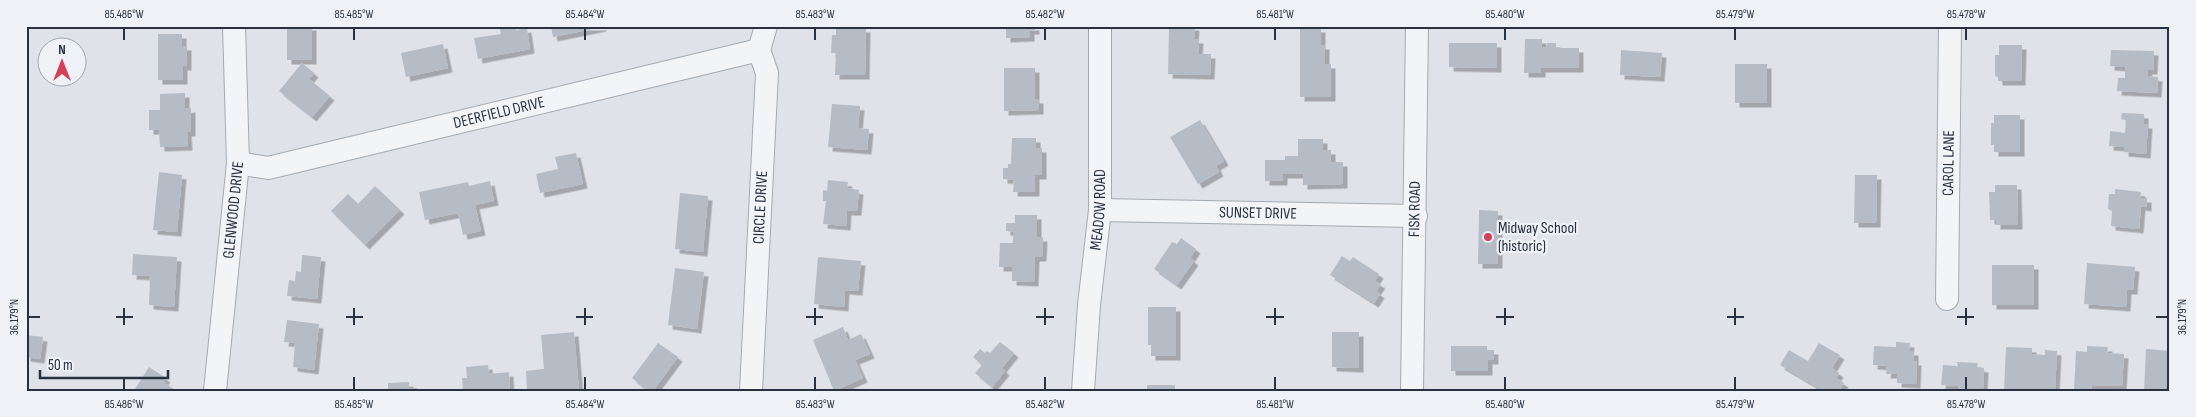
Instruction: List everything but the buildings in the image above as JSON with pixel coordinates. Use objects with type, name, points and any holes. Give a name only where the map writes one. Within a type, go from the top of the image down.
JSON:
[{"type":"street","name":"GLENWOOD DRIVE","points":[[215,391],[238,163],[234,26]]},
{"type":"street","points":[[759,50],[766,26]]},
{"type":"street","name":"MEADOW ROAD","points":[[1083,391],[1089,305],[1100,210],[1100,26]]},
{"type":"street","name":"FISK ROAD","points":[[1412,391],[1416,216],[1417,26]]},
{"type":"street","name":"CAROL LANE","points":[[1947,299],[1950,26]]},
{"type":"street","name":"DEERFIELD DRIVE","points":[[238,163],[268,168],[759,50]]},
{"type":"street","name":"CIRCLE DRIVE","points":[[751,391],[767,73],[759,50]]},
{"type":"street","name":"SUNSET DRIVE","points":[[1100,210],[1416,216]]},
{"type":"place","name":"Midway School (historic)","points":[[1488,237]]}]
